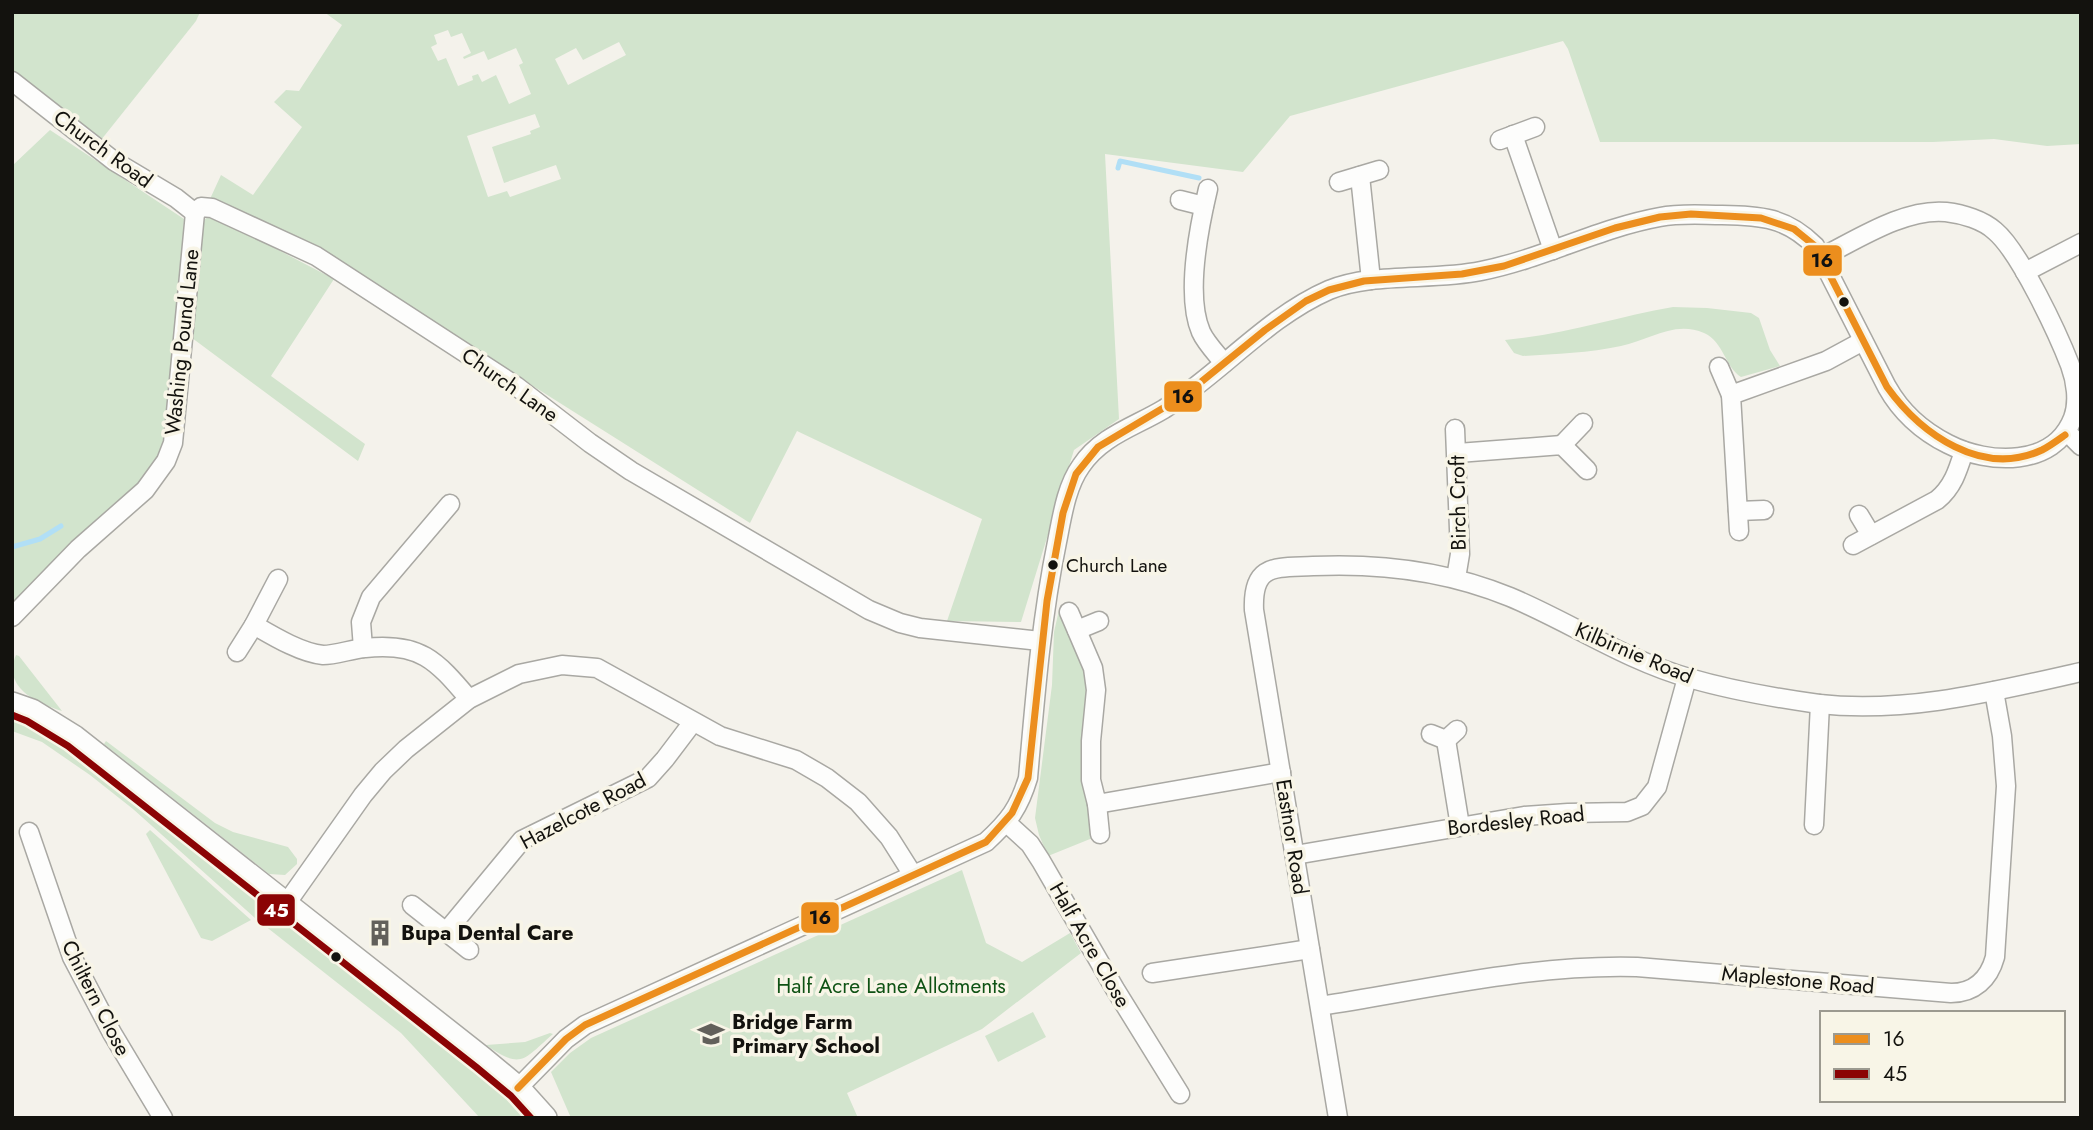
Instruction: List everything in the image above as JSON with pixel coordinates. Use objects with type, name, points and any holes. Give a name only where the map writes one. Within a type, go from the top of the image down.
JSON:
[{"type":"street","name":"Church Road","points":[[12,81],[114,161],[176,198],[195,213]]},
{"type":"street","points":[[1535,127],[1507,137],[1553,250]]},
{"type":"street","points":[[1339,182],[1379,170]]},
{"type":"street","points":[[1360,176],[1371,280]]},
{"type":"street","points":[[1180,200],[1206,198],[1193,265],[1196,310],[1200,331],[1224,363]]},
{"type":"street","name":"Church Lane","points":[[195,213],[201,207],[212,208],[316,256],[516,386],[631,471],[869,610],[920,628],[1041,641]]},
{"type":"street","points":[[518,1088],[557,1048],[585,1025],[986,842],[1007,823],[1021,802],[1028,778],[1046,594],[1064,509],[1079,468],[1093,451],[1111,436],[1164,408],[1304,302],[1334,288],[1371,280],[1462,275],[1508,265],[1661,217],[1752,215],[1783,222],[1805,236],[1822,257],[1894,401],[1931,434],[1964,451],[2003,458],[2028,456],[2050,447],[2065,435],[2076,404],[2071,367],[2025,272],[2006,241],[1994,229],[1980,221],[1947,212],[1929,212],[1907,217],[1822,257]]},
{"type":"street","name":"Washing Pound Lane","points":[[12,617],[78,549],[145,490],[166,461],[173,443],[195,213]]},
{"type":"street","points":[[2025,272],[2081,243]]},
{"type":"street","points":[[1731,395],[1826,361],[1863,341]]},
{"type":"street","points":[[1719,367],[1731,395],[1739,531]]},
{"type":"street","points":[[1458,453],[1562,445],[1583,423]]},
{"type":"street","name":"Birch Croft","points":[[1455,429],[1460,554],[1456,578]]},
{"type":"street","points":[[2065,435],[2071,436],[2081,446]]},
{"type":"street","points":[[1562,445],[1587,470]]},
{"type":"street","points":[[1853,545],[1945,494],[1955,479],[1964,451]]},
{"type":"street","points":[[363,648],[361,622],[371,597],[450,504]]},
{"type":"street","points":[[1738,511],[1764,510]]},
{"type":"street","points":[[1859,515],[1871,535]]},
{"type":"street","name":"Kilbirnie Road","points":[[1276,568],[1345,564],[1394,568],[1456,578],[1511,597],[1636,658],[1688,678],[1820,704],[1920,703],[1994,691],[2081,672]]},
{"type":"street","name":"Eastnor Road","points":[[1276,568],[1261,575],[1253,591],[1254,610],[1338,1118]]},
{"type":"street","points":[[237,652],[278,579]]},
{"type":"street","points":[[1069,612],[1093,668],[1096,690],[1091,741],[1091,780],[1100,834]]},
{"type":"street","points":[[1077,629],[1099,621]]},
{"type":"street","points":[[254,625],[288,644],[322,655],[390,645],[419,652],[442,667],[469,699]]},
{"type":"street","points":[[286,904],[383,771],[469,699],[519,674],[562,665],[597,668],[720,736],[796,760],[827,778],[859,802],[889,837],[913,875]]},
{"type":"street","name":"Bordesley Road","points":[[1295,855],[1460,826],[1545,814],[1627,812],[1642,806],[1657,787],[1688,678]]},
{"type":"street","name":"Maplestone Road","points":[[1320,1006],[1513,975],[1600,967],[1637,967],[1951,993],[1975,987],[1988,974],[1995,957],[2005,814],[2004,755],[1994,691]]},
{"type":"street","points":[[12,704],[32,711],[74,737],[518,1088],[545,1118]]},
{"type":"street","points":[[1813,829],[1820,704]]},
{"type":"street","name":"Hazelcote Road","points":[[446,932],[522,840],[648,778],[666,759],[693,722]]},
{"type":"street","points":[[1445,735],[1460,826]]},
{"type":"street","points":[[1097,804],[1281,772]]},
{"type":"street","name":"Half Acre Close","points":[[1007,823],[1030,844],[1041,861],[1180,1094]]},
{"type":"street","name":"Chiltern Close","points":[[29,832],[72,957],[112,1033],[163,1118]]},
{"type":"street","points":[[412,905],[469,950]]},
{"type":"street","points":[[1152,973],[1194,975],[1310,949]]},
{"type":"street","points":[[1167,1073],[1183,1064]]},
{"type":"green space","points":[[12,12],[200,12],[196,21],[101,140],[12,73]]},
{"type":"green space","points":[[324,12],[2081,12],[2081,144],[2047,146],[1994,139],[1933,142],[1600,142],[1563,41],[1290,116],[1243,172],[1105,154],[1119,419],[1074,450],[1021,622],[947,621],[982,519],[797,431],[750,523],[411,309],[210,199],[221,175],[253,195],[302,127],[274,102],[286,90],[299,91],[342,25]],"holes":[[[448,30],[451,37],[462,33],[471,53],[463,57],[464,59],[484,51],[488,60],[516,48],[523,63],[519,65],[531,94],[509,104],[496,75],[482,82],[478,74],[472,76],[473,80],[458,86],[446,58],[438,61],[431,47],[437,44],[434,35]],[[619,42],[626,55],[568,85],[555,59],[576,48],[583,60]],[[535,114],[540,127],[530,131],[531,134],[492,147],[504,183],[556,165],[561,179],[510,197],[507,191],[488,197],[467,136]]]},
{"type":"green space","points":[[50,130],[184,219],[175,354],[165,435],[148,480],[12,607],[12,166]]},
{"type":"green space","points":[[211,215],[334,279],[271,376],[365,444],[358,461],[188,335],[198,224]]},
{"type":"green space","points":[[1673,307],[1751,313],[1759,318],[1770,350],[1780,366],[1741,377],[1711,337],[1693,330],[1672,330],[1609,348],[1523,356],[1514,353],[1505,340],[1547,334]]},
{"type":"green space","points":[[1059,610],[1070,630],[1089,679],[1095,837],[1048,856],[1035,818],[1052,685],[1054,632]]},
{"type":"green space","points":[[16,655],[62,711],[32,698],[18,685],[13,666]]},
{"type":"green space","points":[[12,715],[53,732],[475,1067],[526,1118],[480,1118],[401,1033],[255,918],[133,809],[90,775],[42,742],[12,731]]},
{"type":"green space","points":[[106,741],[215,823],[233,832],[288,847],[297,859],[297,864],[285,875],[269,874],[104,744]]},
{"type":"green space","points":[[150,830],[251,920],[212,941],[201,938],[146,834]]},
{"type":"green space","name":"Half Acre Lane Allotments","points":[[962,870],[986,943],[1022,962],[1070,933],[1081,953],[982,1029],[847,1093],[858,1118],[571,1118],[551,1072],[570,1053],[591,1038]]},
{"type":"green space","points":[[1033,1012],[1046,1037],[998,1062],[985,1036]]},
{"type":"green space","points":[[553,1034],[522,1059],[507,1057],[486,1045],[525,1042]]},
{"type":"waterway","points":[[1118,168],[1120,161],[1199,178]]},
{"type":"waterway","points":[[12,547],[40,539],[61,526]]},
{"type":"transit line","name":"16","points":[[518,1088],[566,1039],[585,1025],[986,842],[1012,813],[1028,778],[1047,601],[1063,513],[1076,474],[1098,447],[1185,395],[1265,330],[1306,301],[1329,290],[1364,281],[1462,274],[1504,266],[1615,228],[1660,217],[1691,214],[1761,218],[1794,229],[1815,246],[1887,387],[1917,421],[1935,435],[1955,447],[1997,459],[2020,457],[2042,450],[2065,435]]},
{"type":"transit line","name":"45","points":[[12,715],[68,746],[476,1067],[511,1096],[531,1118]]},
{"type":"place","name":"Church Lane","points":[[1053,565]]},
{"type":"place","name":"Bupa Dental Care","points":[[380,933]]},
{"type":"place","name":"Bridge Farm Primary School","points":[[711,1034]]}]
